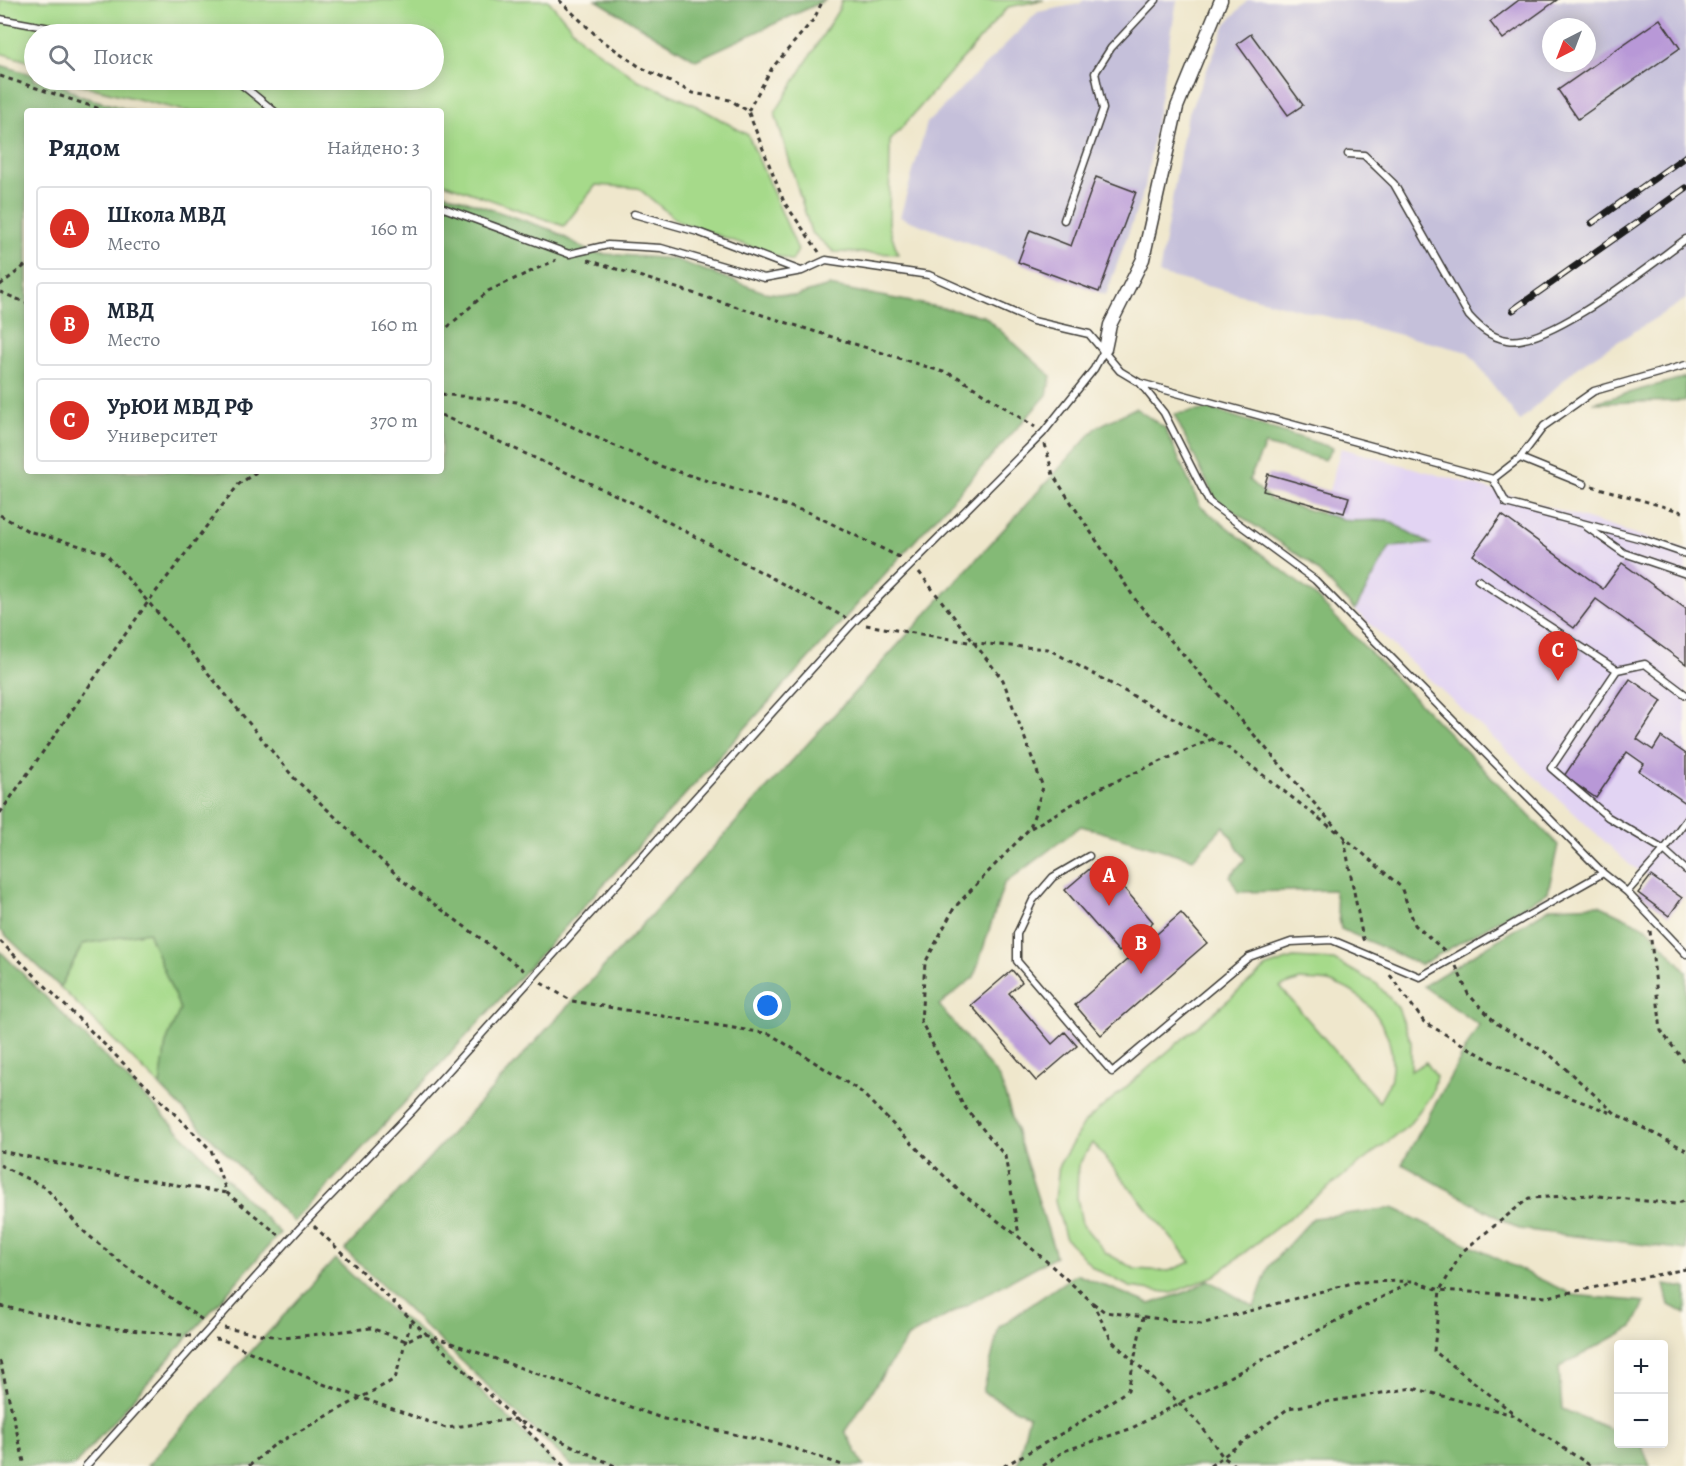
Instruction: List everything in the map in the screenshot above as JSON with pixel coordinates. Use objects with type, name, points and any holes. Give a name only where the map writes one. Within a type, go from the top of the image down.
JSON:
[{"type":"street","points":[[1105,350],[1110,325],[1143,259],[1177,107],[1221,0]]},
{"type":"lane","points":[[1064,220],[1103,109],[1095,73],[1111,48],[1156,0]]},
{"type":"lane","points":[[0,19],[28,24]]},
{"type":"lane","points":[[248,90],[270,108]]},
{"type":"lane","points":[[1348,154],[1364,155],[1394,184],[1468,316],[1486,333],[1509,341],[1536,338],[1565,322],[1686,239]]},
{"type":"lane","points":[[444,208],[569,254],[608,245],[661,248],[764,278],[802,271],[826,260],[929,275],[1033,321],[1089,334],[1105,350],[1120,371],[1140,383],[1493,479],[1506,503],[1686,554]]},
{"type":"lane","points":[[634,214],[698,232],[802,271]]},
{"type":"lane","points":[[86,1466],[308,1220],[533,978],[854,622],[1042,433],[1094,369],[1105,350]]},
{"type":"lane","points":[[1493,479],[1520,458],[1544,426],[1594,391],[1686,365]]},
{"type":"lane","points":[[1140,383],[1164,413],[1209,502],[1315,580],[1603,873],[1627,891],[1686,954]]},
{"type":"lane","points":[[1520,458],[1584,484]]},
{"type":"lane","points":[[1584,525],[1624,553],[1686,574]]},
{"type":"lane","points":[[1672,570],[1686,579]]},
{"type":"lane","points":[[1478,580],[1617,670]]},
{"type":"lane","points":[[1686,695],[1645,664],[1617,670],[1551,768],[1608,817],[1664,850],[1686,870]]},
{"type":"lane","points":[[1627,891],[1664,850],[1686,820]]},
{"type":"lane","points":[[1089,856],[1053,877],[1033,900],[1017,934],[1017,961],[1112,1072],[1249,957],[1291,942],[1332,940],[1420,977],[1603,873]]},
{"type":"path","points":[[559,0],[600,39],[640,67],[693,93],[730,100],[748,111],[784,202],[809,240],[826,260]]},
{"type":"path","points":[[748,111],[772,68],[814,19],[823,0]]},
{"type":"path","points":[[0,76],[24,84]]},
{"type":"path","points":[[42,90],[97,108]]},
{"type":"path","points":[[444,330],[488,291],[569,254],[956,376],[1042,433],[1053,474],[1137,602],[1344,837],[1363,939],[1424,1022],[1524,1080],[1616,1114],[1686,1150]]},
{"type":"path","points":[[0,285],[24,266]]},
{"type":"path","points":[[0,292],[24,302]]},
{"type":"path","points":[[444,394],[517,402],[660,466],[810,513],[912,563],[1003,680],[1043,787],[1030,828]]},
{"type":"path","points":[[444,416],[633,503],[854,622],[974,643],[1048,650],[1228,748],[1344,837],[1401,887],[1415,925],[1452,958],[1468,993],[1497,1024],[1550,1055],[1616,1114]]},
{"type":"path","points":[[0,813],[148,602],[239,484],[254,474]]},
{"type":"path","points":[[1584,484],[1686,513]]},
{"type":"path","points":[[0,515],[28,531],[105,553],[294,778],[403,881],[533,978],[572,1001],[770,1034],[860,1091],[960,1192],[1019,1237],[1105,1312],[1201,1324],[1356,1282],[1413,1281],[1440,1290],[1547,1297],[1686,1269]]},
{"type":"path","points":[[1019,1237],[1005,1156],[963,1105],[921,1022],[925,963],[954,908],[1030,828],[1100,788],[1212,739]]},
{"type":"path","points":[[1649,929],[1662,1030],[1686,1064]]},
{"type":"path","points":[[0,941],[211,1150],[227,1193]]},
{"type":"path","points":[[0,1151],[115,1175],[227,1193],[288,1242]]},
{"type":"path","points":[[0,1165],[46,1188],[81,1229],[161,1293],[212,1326],[284,1338],[371,1328],[406,1341],[423,1333],[664,1419],[784,1445],[845,1466]]},
{"type":"path","points":[[1512,1412],[1434,1351],[1440,1290],[1462,1251],[1529,1198],[1589,1195],[1674,1204],[1686,1200]]},
{"type":"path","points":[[308,1220],[411,1322],[564,1466]]},
{"type":"path","points":[[1043,1466],[1064,1451],[1130,1429],[1413,1281]]},
{"type":"path","points":[[1092,1302],[1112,1341],[1178,1402],[1202,1427],[1223,1457],[1236,1466]]},
{"type":"path","points":[[0,1306],[110,1328],[223,1340],[320,1383],[446,1428],[515,1419],[615,1466]]},
{"type":"path","points":[[1004,1466],[1075,1426],[1128,1390],[1143,1317]]},
{"type":"path","points":[[249,1466],[274,1445],[395,1379],[411,1322]]},
{"type":"path","points":[[0,1361],[25,1466]]},
{"type":"path","points":[[1210,1466],[1289,1408],[1413,1388],[1513,1415],[1591,1466]]},
{"type":"shaded area","points":[[1084,0],[1177,0],[1145,187],[1106,295],[900,217],[927,123],[1038,12],[1079,4]]},
{"type":"shaded area","points":[[1248,0],[1686,0],[1686,299],[1579,366],[1520,421],[1468,352],[1159,274],[1186,120],[1226,24]]},
{"type":"shaded area","points":[[1341,448],[1500,492],[1686,550],[1686,899],[1630,865],[1355,610],[1309,562]]},
{"type":"green space","points":[[0,0],[548,0],[582,40],[638,80],[695,105],[748,135],[798,250],[792,261],[679,222],[638,188],[596,185],[564,226],[444,183],[444,108],[173,108],[101,90],[444,90],[444,24],[24,24],[24,60],[0,53]]},
{"type":"green space","points":[[596,0],[826,0],[696,60]]},
{"type":"green space","points":[[842,0],[1044,0],[1008,7],[890,141],[889,227],[898,254],[834,252],[811,232],[775,113],[839,9]]},
{"type":"green space","points":[[0,65],[24,72],[24,90],[70,90],[80,96],[122,108],[24,108],[24,474],[444,474],[444,193],[552,230],[592,253],[674,259],[764,292],[795,296],[829,286],[984,316],[1051,376],[1047,395],[471,1031],[294,1222],[160,1086],[166,1043],[180,1009],[148,932],[83,944],[60,987],[0,930]]},
{"type":"green space","points":[[1686,377],[1686,401],[1592,403]]},
{"type":"green space","points":[[1135,408],[1165,428],[1200,506],[1314,595],[1558,845],[1548,892],[1421,965],[1341,929],[1334,890],[1238,892],[1230,876],[1245,859],[1224,826],[1193,859],[1081,826],[1004,884],[974,977],[939,1005],[1000,1079],[1056,1256],[908,1337],[845,1431],[864,1466],[572,1466],[345,1250],[1097,427]]},
{"type":"green space","points":[[1211,409],[1333,448],[1325,460],[1265,445],[1249,480],[1271,500],[1350,521],[1387,520],[1430,544],[1390,547],[1355,610],[1309,562],[1215,499],[1174,414]]},
{"type":"green space","points":[[1599,905],[1649,929],[1686,971],[1686,1250],[1519,1229],[1402,1164],[1479,1025],[1423,986],[1551,907]]},
{"type":"green space","points":[[148,931],[180,1009],[166,1043],[160,1086],[60,987],[83,944]]},
{"type":"green space","points":[[0,951],[280,1233],[74,1466],[0,1466]]},
{"type":"green space","points":[[1293,958],[1334,960],[1377,984],[1398,1008],[1411,1042],[1411,1071],[1426,1062],[1436,1076],[1432,1094],[1408,1126],[1214,1276],[1172,1293],[1130,1287],[1093,1268],[1065,1237],[1055,1200],[1059,1165],[1085,1122],[1267,967]],"holes":[[[1300,980],[1325,981],[1343,987],[1357,995],[1378,1017],[1390,1046],[1392,1061],[1391,1077],[1379,1102],[1280,987]],[[1093,1143],[1191,1262],[1169,1271],[1135,1269],[1106,1253],[1082,1224],[1077,1197],[1078,1166]]]},
{"type":"green space","points":[[1393,1208],[1573,1295],[1645,1302],[1633,1327],[1559,1367],[1562,1409],[1614,1430],[1614,1448],[1643,1448],[1650,1466],[1017,1466],[1029,1416],[983,1392],[999,1327],[1076,1274],[1150,1304],[1189,1291],[1208,1280],[1254,1307],[1269,1266],[1313,1218]]},
{"type":"green space","points":[[335,1259],[379,1301],[423,1333],[557,1466],[147,1466]]},
{"type":"green space","points":[[1664,1285],[1686,1288],[1686,1314],[1669,1305]]},
{"type":"building","points":[[1519,0],[1557,0],[1503,39],[1490,22]]},
{"type":"building","points":[[1660,19],[1680,48],[1578,119],[1558,90],[1584,72],[1596,72],[1596,64]]},
{"type":"building","points":[[1251,34],[1303,105],[1288,115],[1237,44]]},
{"type":"building","points":[[1096,177],[1136,192],[1099,292],[1018,262],[1030,230],[1071,246]]},
{"type":"building","points":[[1268,474],[1349,497],[1344,513],[1263,491]]},
{"type":"building","points":[[1502,515],[1603,589],[1622,563],[1686,609],[1686,664],[1596,599],[1574,628],[1473,555]]},
{"type":"building","points":[[1630,679],[1662,701],[1637,739],[1653,750],[1661,737],[1686,754],[1686,803],[1639,771],[1644,764],[1627,752],[1596,798],[1564,776]]},
{"type":"building","points":[[1100,860],[1153,922],[1119,952],[1065,890]]},
{"type":"building","points":[[1651,876],[1682,898],[1669,916],[1638,893]]},
{"type":"building","points":[[1181,913],[1207,943],[1101,1035],[1075,1005]]},
{"type":"building","points":[[1012,970],[1022,982],[1009,993],[1052,1044],[1065,1032],[1077,1046],[1036,1081],[971,1005]]},
{"type":"railway","points":[[1592,223],[1686,156]]},
{"type":"railway","points":[[1513,310],[1686,188]]},
{"type":"place","name":"УрЮИ МВД РФ","points":[[1558,681]]},
{"type":"place","name":"Школа МВД","points":[[1109,906]]},
{"type":"place","name":"МВД","points":[[1141,974]]}]
